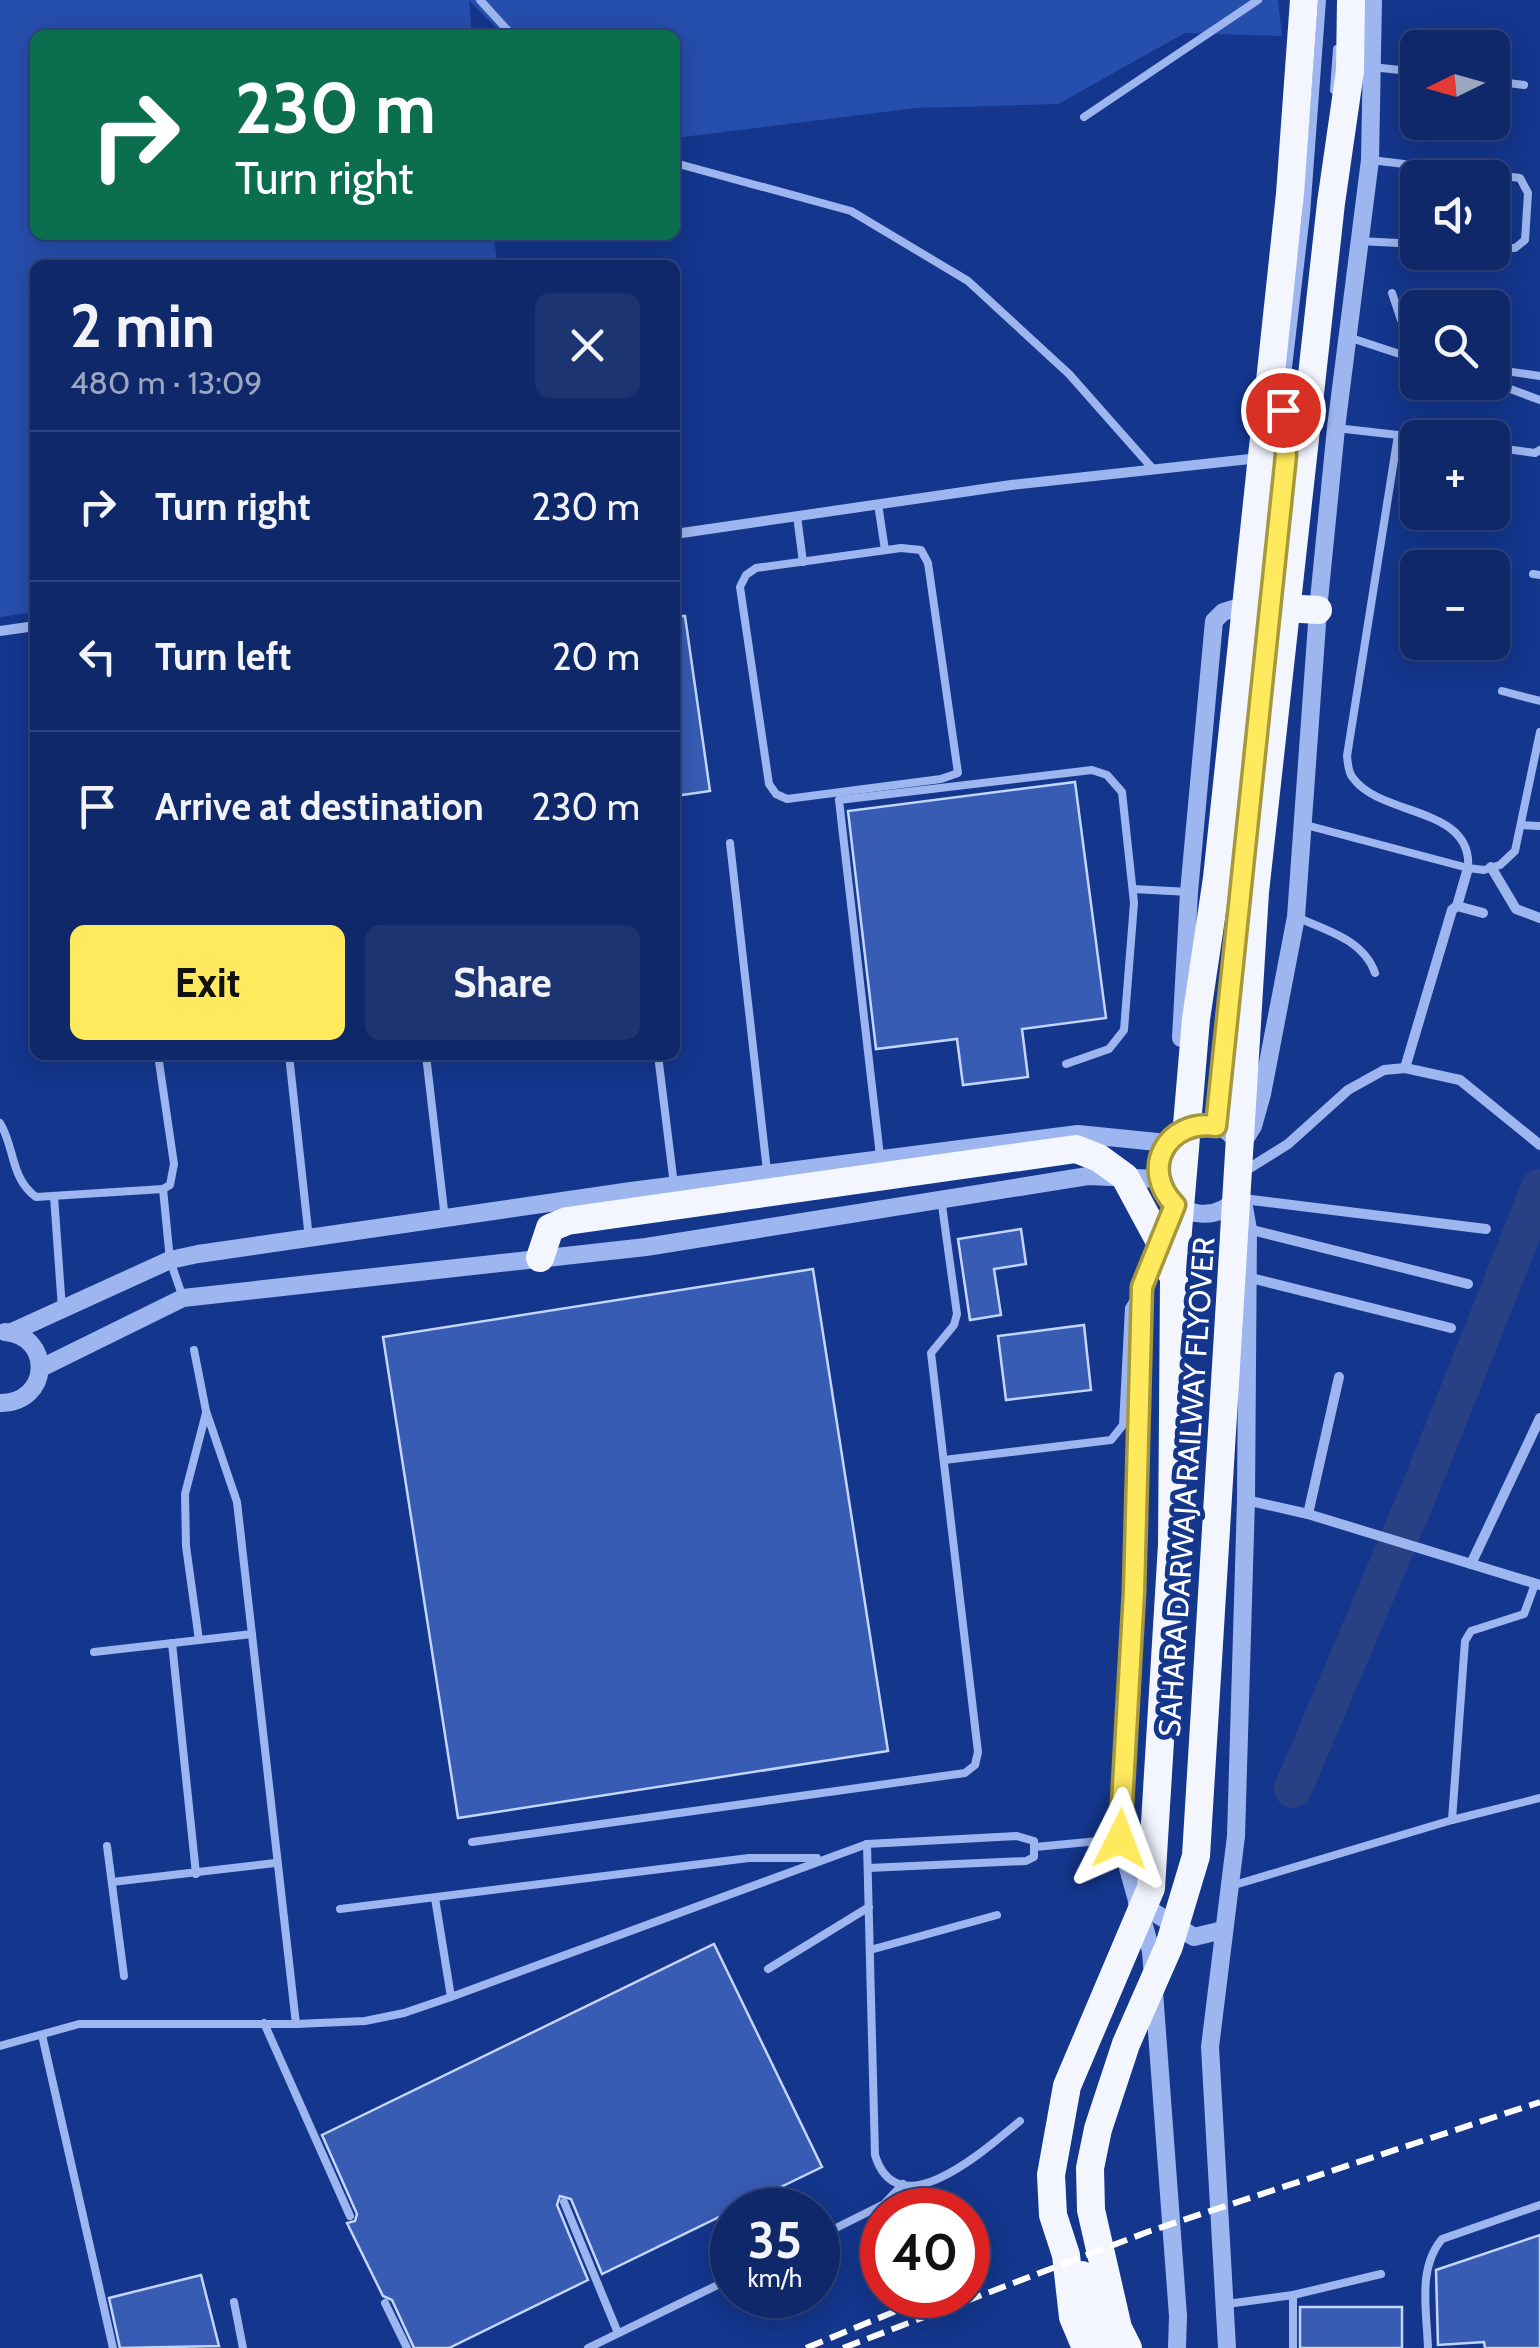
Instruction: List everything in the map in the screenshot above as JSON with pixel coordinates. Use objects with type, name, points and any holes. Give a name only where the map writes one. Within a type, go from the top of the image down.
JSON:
[{"type":"highway","name":"SAHARA DARWAJA RAILWAY FLYOVER","points":[[1086,2348],[1074,2317],[1066,2255],[1053,2215],[1051,2175],[1067,2086],[1150,1888],[1172,1545],[1174,1278],[1196,1020],[1217,878],[1245,617],[1274,456],[1304,0]]},
{"type":"highway","name":"SAHARA DARWAJA RAILWAY FLYOVER","points":[[1128,2348],[1118,2328],[1091,2210],[1090,2168],[1098,2128],[1126,2044],[1169,1946],[1196,1856],[1255,892],[1331,203],[1350,72],[1352,0]]},
{"type":"highway","points":[[1285,608],[1318,610]]},
{"type":"highway","points":[[540,1258],[550,1228],[567,1221],[1076,1149],[1099,1158],[1125,1176],[1174,1278]]},
{"type":"highway","name":"SAHARA DARWAJA RAILWAY FLYOVER","points":[[1066,2255],[1080,2268],[1091,2310],[1109,2348]]},
{"type":"street","points":[[1241,1145],[1253,1126],[1262,1094],[1296,917],[1318,610],[1336,428],[1370,160],[1373,0]]},
{"type":"street","points":[[680,533],[1011,485],[1274,456]]},
{"type":"street","points":[[1245,617],[1224,612],[1214,622],[1171,1138],[1161,1154],[1159,1179],[1175,1205],[1203,1215],[1242,1196],[1486,1230]]},
{"type":"street","points":[[0,631],[30,627]]},
{"type":"street","points":[[1406,1068],[1468,868]]},
{"type":"street","points":[[1491,868],[1516,909],[1540,918]]},
{"type":"street","points":[[1456,906],[1482,912]]},
{"type":"street","points":[[1248,1169],[1288,1144],[1373,1073],[1406,1068],[1460,1080],[1540,1145]]},
{"type":"street","points":[[6,1332],[170,1260],[674,1186],[1078,1134],[1171,1138],[1202,1124],[1216,1126],[1241,1145],[1248,1169],[1242,1196],[1248,1229],[1246,1500],[1236,1836],[1210,2047],[1227,2348]]},
{"type":"street","points":[[41,1368],[183,1298],[646,1247],[1088,1176],[1159,1179]]},
{"type":"street","points":[[1175,1205],[1142,1287],[1134,1592],[1120,1839],[1151,1950],[1178,2316],[1177,2348]]},
{"type":"street","points":[[1248,1229],[1468,1284]]},
{"type":"street","points":[[1247,1277],[1451,1328]]},
{"type":"street","points":[[0,1403],[12,1403],[27,1396],[37,1384],[41,1368],[37,1352],[27,1339],[6,1332]]},
{"type":"street","points":[[1308,1514],[1339,1377]]},
{"type":"street","points":[[1472,1564],[1540,1418]]},
{"type":"street","points":[[1246,1500],[1308,1514],[1537,1585]]},
{"type":"street","points":[[1138,1902],[1194,1936],[1204,1937],[1223,1930]]},
{"type":"lane","points":[[480,0],[507,30]]},
{"type":"lane","points":[[1084,118],[1258,0]]},
{"type":"lane","points":[[1216,1126],[1274,456],[1306,214],[1322,0]]},
{"type":"lane","points":[[1333,103],[1338,41]]},
{"type":"lane","points":[[1372,66],[1400,70]]},
{"type":"lane","points":[[1510,83],[1524,85]]},
{"type":"lane","points":[[1274,456],[1300,412],[1331,122]]},
{"type":"lane","points":[[1370,160],[1400,164]]},
{"type":"lane","points":[[680,164],[851,211],[968,281],[1069,374],[1154,469]]},
{"type":"lane","points":[[1510,177],[1520,178],[1528,192],[1525,240],[1510,248]]},
{"type":"lane","points":[[1360,241],[1400,243]]},
{"type":"lane","points":[[1392,294],[1400,317]]},
{"type":"lane","points":[[1347,337],[1400,354]]},
{"type":"lane","points":[[1510,372],[1540,376]]},
{"type":"lane","points":[[1510,389],[1540,400]]},
{"type":"lane","points":[[1336,428],[1398,435],[1346,756],[1350,776],[1366,790],[1456,832],[1470,854],[1468,868]]},
{"type":"lane","points":[[1510,450],[1535,453],[1540,450]]},
{"type":"lane","points":[[878,504],[884,550]]},
{"type":"lane","points":[[797,516],[803,562]]},
{"type":"lane","points":[[884,550],[921,550],[928,563],[958,772],[941,780],[787,799],[776,794],[769,784],[740,588],[746,575],[756,568],[803,562],[884,550]]},
{"type":"lane","points":[[1502,690],[1540,701]]},
{"type":"lane","points":[[1302,824],[1468,868],[1500,865],[1515,850],[1540,732]]},
{"type":"lane","points":[[880,1159],[839,800],[1092,770],[1106,775],[1122,792],[1133,890],[1124,1030],[1109,1049],[1066,1064]]},
{"type":"lane","points":[[1521,825],[1540,826]]},
{"type":"lane","points":[[730,842],[768,1174]]},
{"type":"lane","points":[[1133,890],[1189,892]]},
{"type":"lane","points":[[1296,917],[1349,940],[1371,961],[1375,973]]},
{"type":"lane","points":[[0,1123],[14,1167],[26,1190],[36,1197],[163,1190],[170,1185],[174,1164],[159,1060]]},
{"type":"lane","points":[[290,1060],[309,1240]]},
{"type":"lane","points":[[427,1060],[444,1219]]},
{"type":"lane","points":[[659,1060],[674,1186]]},
{"type":"lane","points":[[163,1190],[170,1260],[183,1298]]},
{"type":"lane","points":[[54,1196],[62,1309]]},
{"type":"lane","points":[[472,1842],[965,1773],[975,1765],[978,1752],[931,1354],[954,1326],[957,1300],[941,1198]]},
{"type":"lane","points":[[944,1460],[1112,1440],[1123,1425],[1129,1308],[1142,1287]]},
{"type":"lane","points":[[194,1350],[206,1411],[237,1502],[296,2024]]},
{"type":"lane","points":[[200,1640],[186,1546],[185,1494],[206,1411]]},
{"type":"lane","points":[[1452,1820],[1465,1641],[1471,1631],[1524,1614],[1537,1585]]},
{"type":"lane","points":[[94,1652],[252,1634]]},
{"type":"lane","points":[[172,1643],[196,1874]]},
{"type":"lane","points":[[1227,1887],[1540,1798]]},
{"type":"lane","points":[[0,2046],[79,2024],[365,2021],[452,1997],[867,1844],[1017,1836],[1034,1841],[1035,1848],[1034,1858],[1026,1862],[868,1868]]},
{"type":"lane","points":[[1035,1848],[1120,1839]]},
{"type":"lane","points":[[867,1844],[875,2155],[880,2172],[888,2180],[902,2184],[920,2185],[941,2178],[974,2159],[1020,2121]]},
{"type":"lane","points":[[107,1846],[124,1976]]},
{"type":"lane","points":[[340,1909],[750,1858],[822,1858]]},
{"type":"lane","points":[[112,1882],[275,1863]]},
{"type":"lane","points":[[435,1898],[452,1997]]},
{"type":"lane","points":[[768,1969],[869,1907]]},
{"type":"lane","points":[[870,1950],[997,1914]]},
{"type":"lane","points":[[264,2024],[350,2216]]},
{"type":"lane","points":[[42,2035],[113,2348]]},
{"type":"lane","points":[[840,2226],[884,2204],[902,2184]]},
{"type":"lane","points":[[564,2202],[618,2333]]},
{"type":"lane","points":[[1428,2348],[1427,2271],[1432,2251],[1442,2239],[1540,2205]]},
{"type":"lane","points":[[1226,2304],[1293,2295],[1381,2274]]},
{"type":"lane","points":[[588,2348],[710,2289]]},
{"type":"lane","points":[[1293,2295],[1293,2348]]},
{"type":"lane","points":[[234,2302],[243,2348]]},
{"type":"lane","points":[[386,2303],[408,2348]]},
{"type":"shaded area","points":[[0,0],[469,0],[472,30],[30,30],[30,240],[494,240],[496,260],[30,260],[30,613],[0,617]]},
{"type":"shaded area","points":[[469,0],[1278,0],[1282,36],[1185,33],[1058,104],[916,108],[680,137],[680,30],[498,30]]},
{"type":"building","points":[[680,616],[685,616],[710,791],[680,795]]},
{"type":"building","points":[[1075,782],[1106,1018],[1022,1029],[1028,1077],[963,1085],[957,1039],[876,1049],[848,811]]},
{"type":"building","points":[[1021,1229],[1026,1264],[994,1269],[1001,1315],[970,1320],[958,1239]]},
{"type":"building","points":[[813,1269],[888,1751],[458,1818],[383,1337]]},
{"type":"building","points":[[1084,1325],[1091,1390],[1006,1400],[998,1336]]},
{"type":"building","points":[[714,1944],[822,2167],[779,2188],[710,2188],[710,2221],[602,2274],[571,2199],[560,2196],[557,2205],[588,2280],[449,2348],[414,2348],[392,2300],[383,2296],[347,2223],[355,2221],[357,2214],[322,2135]]},
{"type":"building","points":[[1540,2235],[1540,2348],[1485,2348],[1484,2342],[1438,2345],[1436,2270]]},
{"type":"building","points":[[201,2275],[219,2346],[120,2348],[109,2298]]},
{"type":"building","points":[[1300,2307],[1402,2307],[1402,2348],[1300,2348]]},
{"type":"waterway","points":[[1293,1789],[1419,1492],[1540,1188]]},
{"type":"railway","points":[[843,2348],[1150,2231],[1540,2102]]},
{"type":"railway","points":[[806,2348],[879,2318]]},
{"type":"route","points":[[1120,1839],[1134,1592],[1142,1287],[1175,1205],[1159,1179],[1161,1154],[1166,1144],[1188,1127],[1216,1126],[1286,455],[1283,410]]}]
